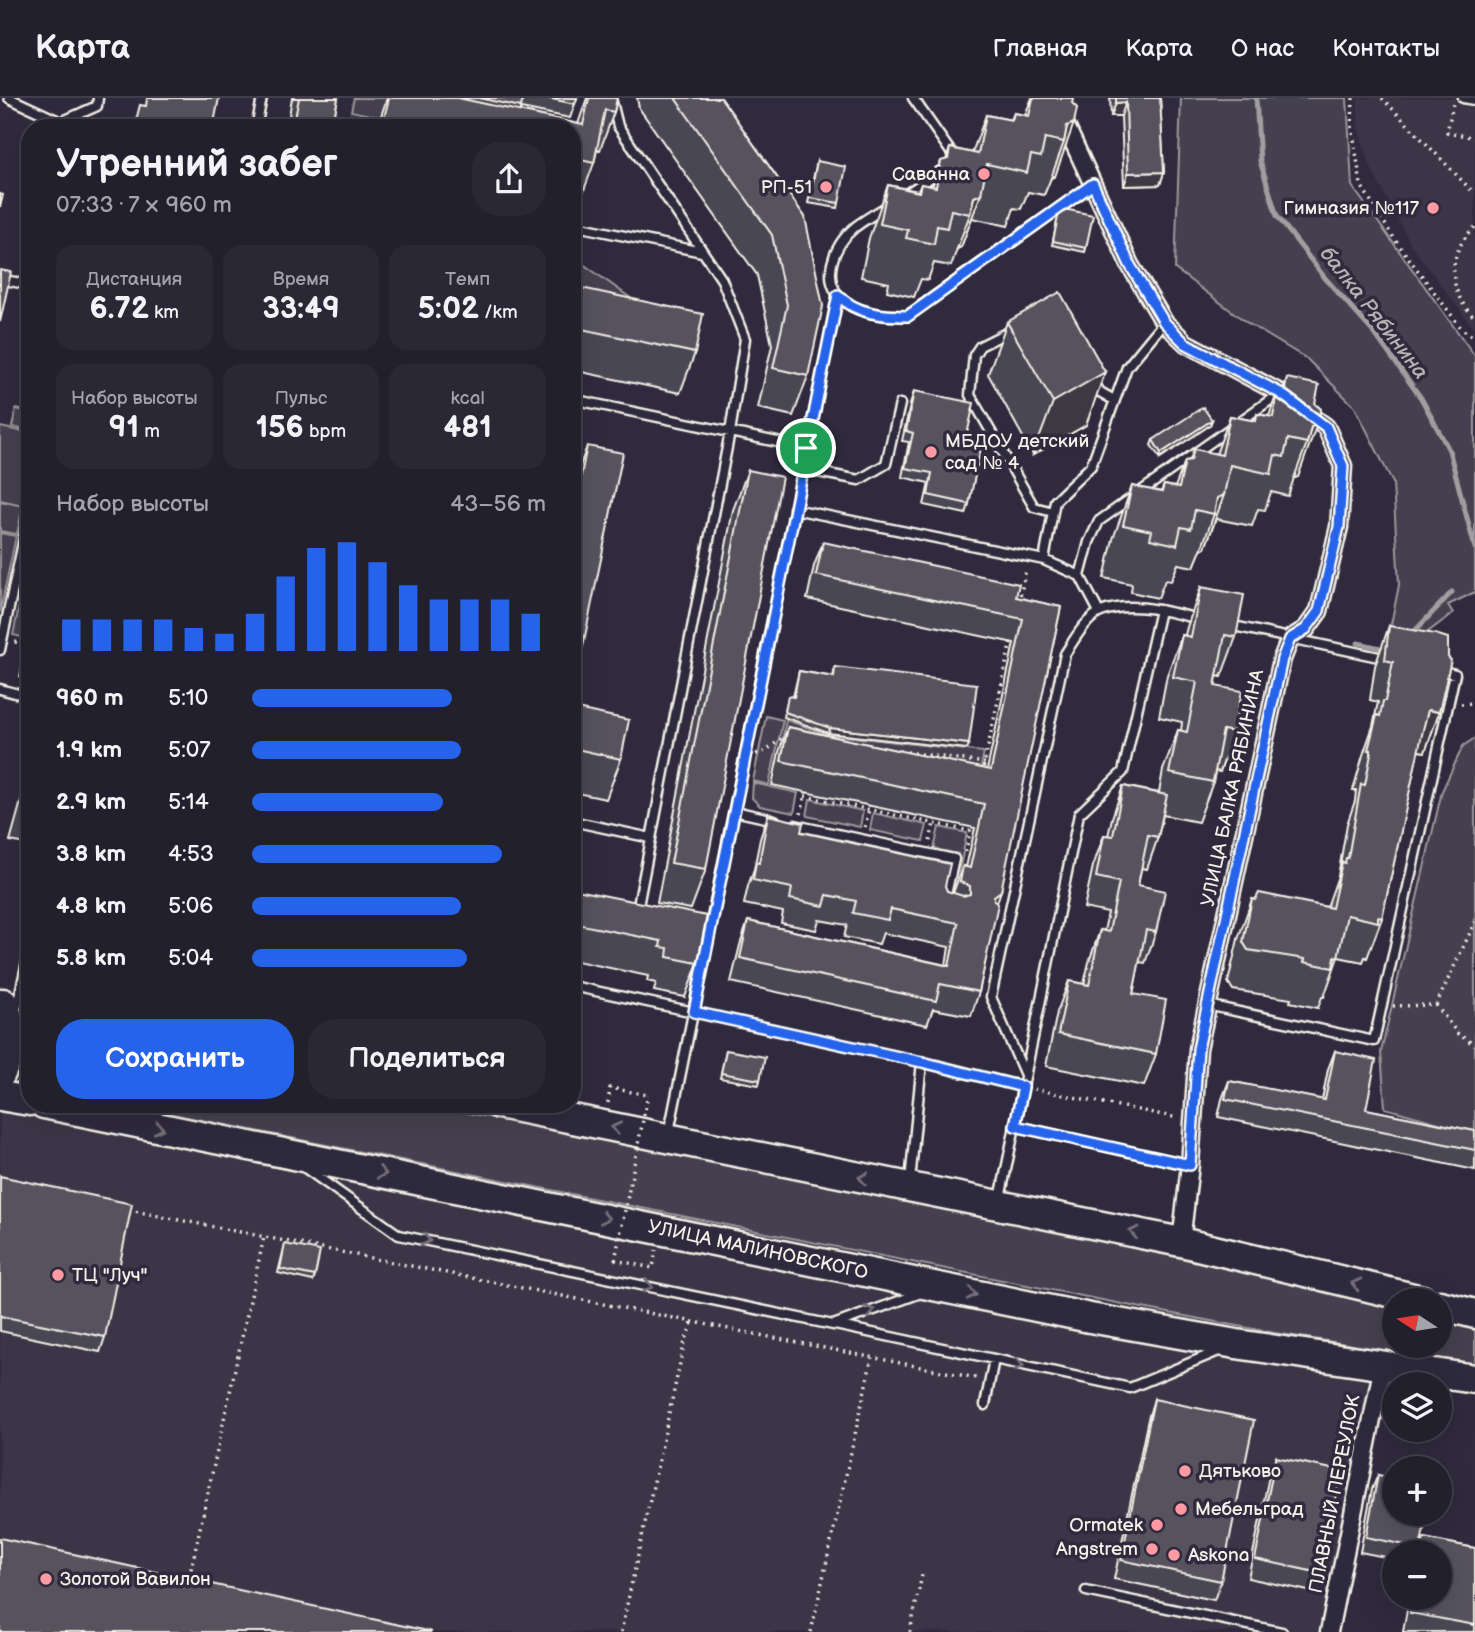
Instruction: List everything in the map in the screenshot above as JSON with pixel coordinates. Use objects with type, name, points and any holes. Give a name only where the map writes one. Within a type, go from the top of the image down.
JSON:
[{"type":"highway","points":[[0,1075],[10,1051],[13,1005]]},
{"type":"highway","points":[[0,1096],[21,1100]]},
{"type":"highway","name":"УЛИЦА МАЛИНОВСКОГО","points":[[88,1113],[1090,1318],[1236,1344],[1475,1379]]},
{"type":"highway","points":[[542,1113],[1181,1242],[1382,1290]]},
{"type":"highway","points":[[1452,1308],[1475,1314]]},
{"type":"street","name":"УЛИЦА БАЛКА РЯБИНИНА","points":[[1047,102],[1093,184],[1130,265],[1164,322],[1185,343],[1280,393],[1326,427],[1343,466],[1339,527],[1319,611],[1306,629],[1290,639],[1282,659],[1207,1005],[1198,1049],[1194,1121],[1181,1242]]},
{"type":"street","name":"ПЛАВНЫЙ ПЕРЕУЛОК","points":[[1331,1632],[1383,1365]]},
{"type":"lane","points":[[9,98],[54,119]]},
{"type":"lane","points":[[68,119],[97,106],[98,98]]},
{"type":"lane","points":[[258,119],[262,98]]},
{"type":"lane","points":[[611,98],[618,126],[722,280],[745,339],[730,432],[635,919]]},
{"type":"lane","points":[[913,98],[957,161]]},
{"type":"lane","points":[[1463,98],[1475,100]]},
{"type":"lane","points":[[967,154],[853,228],[835,251],[830,266],[831,284],[845,302],[858,309],[886,316],[908,316],[1093,184]]},
{"type":"lane","points":[[581,227],[702,252]]},
{"type":"lane","points":[[0,279],[21,283]]},
{"type":"lane","points":[[668,1139],[838,295]]},
{"type":"lane","points":[[1044,560],[1055,501],[1091,466],[1127,367],[1164,322]]},
{"type":"lane","points":[[1016,328],[980,346],[974,355],[970,395],[1034,507],[1053,512]]},
{"type":"lane","points":[[1088,373],[1100,392],[1114,400]]},
{"type":"lane","points":[[1080,576],[1089,542],[1099,521],[1280,393]]},
{"type":"lane","points":[[581,401],[806,448]]},
{"type":"lane","points":[[802,469],[859,480],[882,467],[889,459],[901,404]]},
{"type":"lane","points":[[793,509],[1044,560],[1080,576],[1099,612]]},
{"type":"lane","points":[[0,650],[21,552]]},
{"type":"lane","points":[[1025,1075],[991,997],[1002,924],[1065,654],[1080,631],[1099,612],[1128,607],[1160,610],[1212,622]]},
{"type":"lane","points":[[999,1206],[1079,814],[1123,772],[1160,610]]},
{"type":"lane","points":[[1225,625],[1392,660]]},
{"type":"lane","points":[[1207,1005],[1374,1041],[1455,674],[1430,668]]},
{"type":"lane","points":[[0,689],[21,695]]},
{"type":"lane","points":[[734,811],[954,859],[943,911]]},
{"type":"lane","points":[[581,823],[651,838]]},
{"type":"lane","points":[[696,934],[708,937]]},
{"type":"lane","points":[[13,1005],[21,979]]},
{"type":"lane","points":[[581,988],[694,1012]]},
{"type":"lane","points":[[909,1188],[922,1062]]},
{"type":"lane","points":[[1015,1126],[1190,1165]]},
{"type":"lane","points":[[286,1154],[399,1235],[1130,1388],[1236,1344]]},
{"type":"lane","points":[[832,1325],[939,1287]]},
{"type":"lane","points":[[985,1405],[994,1359]]},
{"type":"lane","points":[[1086,1591],[1282,1632]]},
{"type":"path","points":[[1353,98],[1352,126],[1361,185],[1395,240],[1462,329],[1475,338]]},
{"type":"path","points":[[1382,98],[1475,192]]},
{"type":"path","points":[[1454,98],[1447,132],[1475,138]]},
{"type":"path","points":[[1475,227],[1464,237],[1458,248],[1453,273],[1459,298],[1475,318]]},
{"type":"path","points":[[1018,608],[1028,556]]},
{"type":"path","points":[[981,782],[1012,634]]},
{"type":"path","points":[[755,755],[766,751],[789,732]]},
{"type":"path","points":[[888,750],[985,763]]},
{"type":"path","points":[[799,825],[805,794],[970,831]]},
{"type":"path","points":[[863,839],[870,808]]},
{"type":"path","points":[[965,855],[973,818]]},
{"type":"path","points":[[927,853],[934,821]]},
{"type":"path","points":[[1436,1006],[1475,922]]},
{"type":"path","points":[[1382,1006],[1436,1006]]},
{"type":"path","points":[[1436,1006],[1458,1034],[1475,1045]]},
{"type":"path","points":[[694,1012],[1023,1087],[1194,1121]]},
{"type":"path","points":[[610,1088],[648,1095],[615,1260],[653,1268]]},
{"type":"path","points":[[118,1208],[990,1381]]},
{"type":"path","points":[[187,1588],[264,1237]]},
{"type":"path","points":[[621,1632],[684,1345],[692,1322]]},
{"type":"path","points":[[811,1632],[872,1357]]},
{"type":"path","points":[[910,1632],[922,1575]]},
{"type":"shaded area","points":[[354,98],[387,98],[418,119],[389,119],[351,111]]},
{"type":"shaded area","points":[[1181,98],[1347,98],[1352,186],[1475,356],[1475,592],[1448,605],[1453,613],[1412,644],[1388,639],[1399,585],[1393,483],[1355,407],[1307,359],[1249,324],[1175,269]]},
{"type":"shaded area","name":"Гимназия №117","points":[[1358,98],[1475,98],[1475,330],[1411,245],[1372,170],[1358,129]]},
{"type":"shaded area","points":[[350,115],[369,119],[349,119]]},
{"type":"shaded area","points":[[581,262],[636,302],[581,320]]},
{"type":"shaded area","points":[[16,409],[21,410],[21,429],[12,427]]},
{"type":"shaded area","points":[[0,427],[21,431],[21,505],[0,500]]},
{"type":"shaded area","points":[[0,501],[21,506],[17,534],[0,531]]},
{"type":"shaded area","points":[[0,533],[16,536],[0,612]]},
{"type":"shaded area","points":[[21,597],[21,637],[13,635]]},
{"type":"shaded area","points":[[766,716],[783,720],[769,785],[753,781]]},
{"type":"shaded area","points":[[786,720],[826,734],[984,752],[976,791],[780,750]]},
{"type":"shaded area","points":[[1475,738],[1475,1133],[1385,1108],[1381,1052],[1442,791],[1463,746]]},
{"type":"shaded area","points":[[753,783],[798,793],[794,813],[760,806],[752,798]]},
{"type":"shaded area","points":[[810,799],[863,811],[860,827],[807,816]]},
{"type":"shaded area","points":[[873,813],[927,825],[923,841],[870,830]]},
{"type":"shaded area","points":[[939,827],[967,833],[956,887],[951,889],[958,854],[934,849]]},
{"type":"shaded area","points":[[0,1107],[1382,1383],[1330,1632],[0,1632]]},
{"type":"shaded area","points":[[166,1113],[469,1113],[1156,1252],[1382,1305],[1382,1350],[1275,1333]]},
{"type":"shaded area","points":[[1452,1323],[1475,1328],[1475,1364],[1436,1358],[1452,1358]]},
{"type":"building","points":[[147,98],[219,98],[215,119],[136,119],[140,105],[146,106]]},
{"type":"building","points":[[299,98],[338,98],[334,119],[295,119]]},
{"type":"building","points":[[389,98],[458,98],[555,119],[388,119],[384,118]]},
{"type":"building","points":[[479,98],[523,98],[521,107]]},
{"type":"building","points":[[547,98],[577,98],[575,104]]},
{"type":"building","points":[[589,98],[617,98],[614,112],[605,110],[594,163],[581,160],[581,125]]},
{"type":"building","points":[[675,98],[721,98],[805,217],[823,306],[808,376],[773,368],[787,305],[772,235]]},
{"type":"building","points":[[1033,98],[1073,98],[1072,103],[1077,108],[1074,123],[1067,126],[1064,142],[1045,138],[1041,157],[1031,155],[1027,173],[987,164],[981,194],[974,197],[970,214],[951,210],[947,228],[937,226],[934,244],[906,238],[908,230],[880,224],[888,185],[919,192],[921,184],[936,187],[941,161],[948,159],[950,148],[978,154],[986,115],[1012,120],[1014,113],[1029,116]]},
{"type":"building","points":[[1116,98],[1160,98],[1164,172],[1128,173],[1126,102],[1116,103]]},
{"type":"building","name":"РП-51","points":[[817,161],[846,167],[839,203],[810,198]]},
{"type":"building","points":[[1064,209],[1093,215],[1086,248],[1053,241],[1059,212]]},
{"type":"building","points":[[0,270],[11,272],[0,322]]},
{"type":"building","points":[[581,288],[703,314],[695,353],[581,329]]},
{"type":"building","points":[[1060,292],[1105,372],[1053,402],[1007,322]]},
{"type":"building","points":[[1287,378],[1319,385],[1315,404],[1321,409],[1317,424],[1311,427],[1307,443],[1288,439],[1284,457],[1275,455],[1271,474],[1230,465],[1224,495],[1217,498],[1214,514],[1195,510],[1191,529],[1181,527],[1177,545],[1150,539],[1152,531],[1123,525],[1132,486],[1162,492],[1164,485],[1179,488],[1185,461],[1191,460],[1194,449],[1222,455],[1230,416],[1256,421],[1257,414],[1273,417],[1278,390],[1285,389]]},
{"type":"building","points":[[914,391],[974,403],[967,435],[983,438],[969,504],[928,495],[932,473],[905,468],[913,433],[906,431]]},
{"type":"building","points":[[1203,407],[1212,420],[1161,453],[1153,440]]},
{"type":"building","points":[[587,446],[623,453],[583,646],[581,646],[581,476]]},
{"type":"building","points":[[748,470],[782,477],[706,869],[671,863]]},
{"type":"building","points":[[823,542],[1019,584],[1016,597],[1061,607],[1001,891],[994,896],[994,901],[998,904],[979,992],[940,984],[936,1001],[740,958],[748,921],[949,966],[958,923],[891,909],[888,920],[853,913],[856,901],[827,895],[824,906],[790,899],[792,888],[753,880],[768,815],[803,823],[801,832],[950,864],[945,886],[947,891],[963,896],[970,894],[970,886],[960,882],[963,866],[970,868],[984,804],[781,761],[788,727],[991,770],[1023,619],[816,575]]},
{"type":"building","points":[[1201,587],[1244,595],[1236,637],[1225,635],[1215,686],[1242,691],[1234,732],[1223,730],[1213,782],[1169,773],[1178,730],[1187,732],[1197,682],[1173,677],[1182,635],[1191,637]]},
{"type":"building","points":[[1389,626],[1448,638],[1448,657],[1451,660],[1439,712],[1428,710],[1382,918],[1378,917],[1378,922],[1347,915],[1333,968],[1304,962],[1305,959],[1248,950],[1243,942],[1252,899],[1255,900],[1259,893],[1332,908],[1342,862],[1345,863],[1348,858],[1361,784],[1365,785],[1371,754],[1371,750],[1368,750],[1377,715],[1380,716],[1385,701],[1393,662],[1385,660]]},
{"type":"building","points":[[835,667],[977,684],[969,744],[830,728],[785,712],[788,696],[794,697],[799,671],[834,677]]},
{"type":"building","points":[[581,710],[629,720],[621,759],[581,750]]},
{"type":"building","points":[[1123,786],[1167,795],[1158,837],[1148,835],[1138,885],[1165,891],[1156,932],[1146,930],[1133,994],[1166,1000],[1156,1054],[1058,1034],[1069,981],[1089,985],[1100,930],[1109,932],[1119,882],[1096,877],[1104,835],[1113,836]]},
{"type":"building","points":[[581,891],[707,916],[698,963],[667,957],[668,948],[660,947],[661,941],[581,925]]},
{"type":"building","points":[[726,1050],[765,1057],[760,1080],[721,1073]]},
{"type":"building","points":[[1335,1051],[1376,1060],[1366,1109],[1475,1131],[1475,1150],[1225,1099],[1229,1081],[1325,1100]]},
{"type":"building","name":"ТЦ \"Луч\"","points":[[0,1176],[132,1204],[105,1337],[0,1316]]},
{"type":"building","points":[[285,1244],[320,1251],[315,1276],[280,1269]]},
{"type":"building","name":"Мебельград","points":[[1154,1399],[1254,1420],[1221,1581],[1121,1560]]},
{"type":"building","points":[[1276,1457],[1341,1471],[1320,1573],[1255,1559]]},
{"type":"building","points":[[1378,1475],[1382,1476],[1382,1526],[1425,1526],[1422,1540],[1382,1540],[1366,1537]]},
{"type":"building","name":"Золотой Вавилон","points":[[0,1538],[432,1632],[0,1632]]},
{"type":"building","points":[[1452,1543],[1475,1548],[1475,1625],[1410,1613],[1411,1610],[1452,1610]]},
{"type":"waterway","name":"балка Рябинина","points":[[1256,98],[1260,161],[1277,216],[1325,278],[1375,334],[1421,398],[1449,450],[1475,548]]},
{"type":"waterway","points":[[1412,634],[1452,592]]},
{"type":"waterway","points":[[1358,643],[1385,649]]},
{"type":"place","name":"Саванна","points":[[984,174]]},
{"type":"place","name":"РП-51","points":[[826,187]]},
{"type":"place","name":"Гимназия №117","points":[[1433,208]]},
{"type":"place","name":"МБДОУ детский сад № 4","points":[[931,452]]},
{"type":"place","name":"ТЦ \"Луч\"","points":[[58,1275]]},
{"type":"place","name":"Дятьково","points":[[1185,1471]]},
{"type":"place","name":"Мебельград","points":[[1181,1509]]},
{"type":"place","name":"Ormatek","points":[[1157,1525]]},
{"type":"place","name":"Angstrem","points":[[1152,1549]]},
{"type":"place","name":"Askona","points":[[1174,1555]]},
{"type":"place","name":"Золотой Вавилон","points":[[46,1579]]},
{"type":"route","points":[[1093,184],[1130,265],[1164,322],[1185,343],[1280,393],[1326,427],[1343,466],[1339,527],[1319,611],[1306,629],[1290,639],[1282,659],[1198,1049],[1190,1165],[1015,1126],[1023,1087],[694,1012],[806,448],[838,295],[858,309],[886,316],[908,316],[1093,184]]}]
